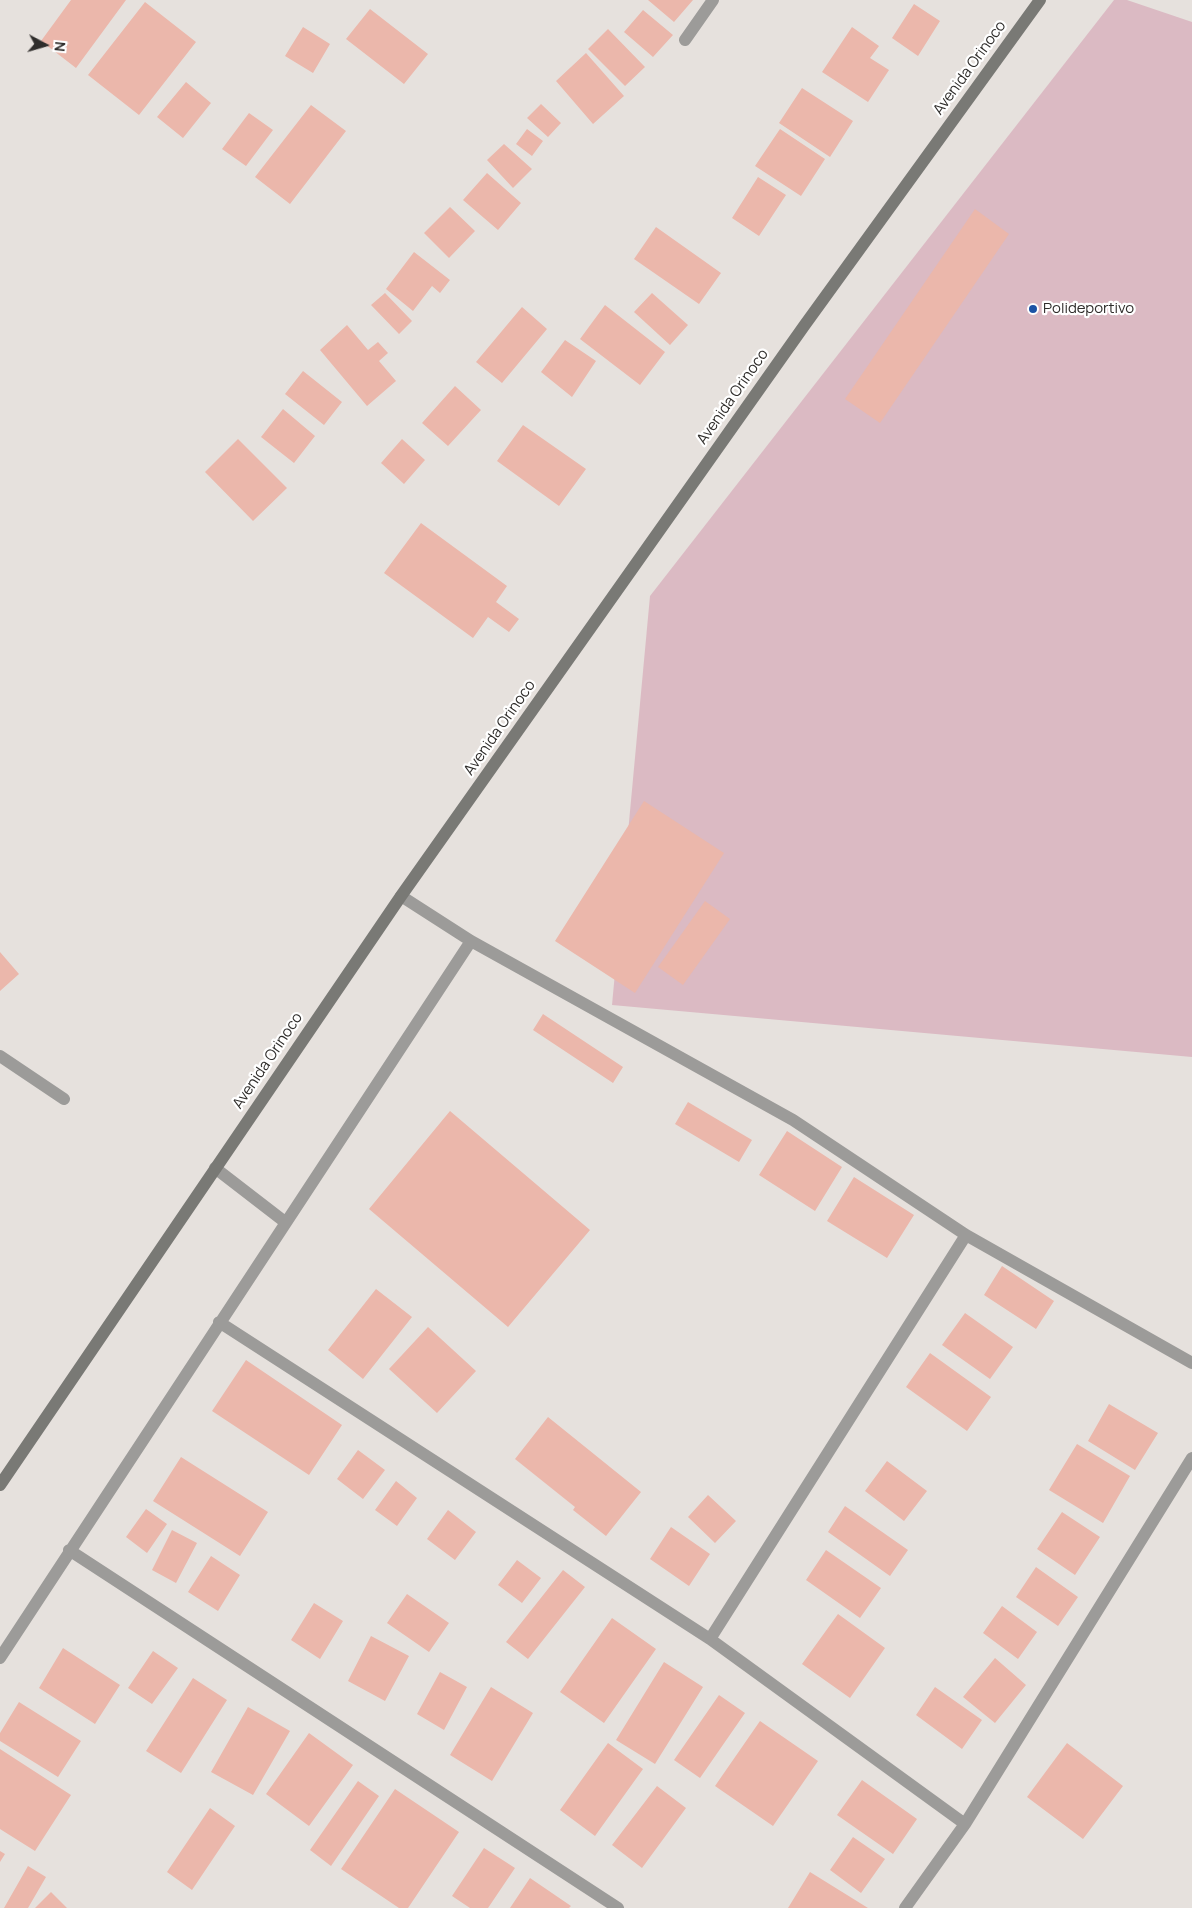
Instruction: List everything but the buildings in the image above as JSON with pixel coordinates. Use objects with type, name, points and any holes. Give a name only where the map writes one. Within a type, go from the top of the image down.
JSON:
[{"type":"main road","name":"Avenida Orinoco","points":[[0,1485],[401,896],[804,326],[1040,0]]},
{"type":"street","points":[[685,40],[713,0]]},
{"type":"street","points":[[401,896],[471,941],[792,1120],[966,1235],[1192,1363]]},
{"type":"street","points":[[0,1658],[69,1550],[471,941]]},
{"type":"street","points":[[0,1056],[64,1099]]},
{"type":"street","points":[[215,1168],[285,1222]]},
{"type":"street","points":[[710,1639],[966,1235]]},
{"type":"street","points":[[219,1322],[710,1639],[965,1824]]},
{"type":"street","points":[[905,1908],[965,1824],[1192,1458]]},
{"type":"street","points":[[69,1550],[618,1908]]},
{"type":"shaded area","name":"Polideportivo","points":[[1114,0],[1127,0],[1192,22],[1192,1057],[612,1005],[650,596]]},
{"type":"place","name":"Polideportivo","points":[[1033,309]]}]
